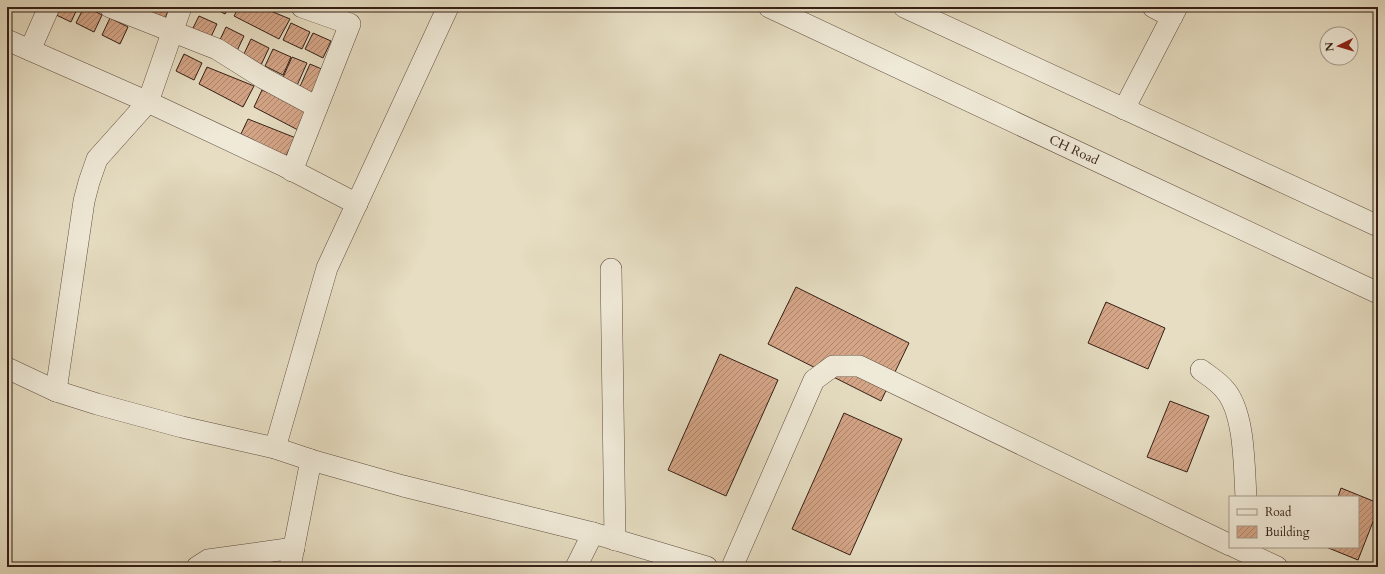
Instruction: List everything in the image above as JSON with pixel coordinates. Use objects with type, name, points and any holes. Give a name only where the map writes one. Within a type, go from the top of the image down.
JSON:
[{"type":"street","points":[[30,50],[49,7]]},
{"type":"street","points":[[110,7],[217,49],[263,78],[317,107]]},
{"type":"street","points":[[56,391],[84,201],[89,182],[97,159],[148,102],[181,7]]},
{"type":"street","points":[[292,170],[350,24],[302,7]]},
{"type":"street","points":[[275,448],[327,268],[448,7]]},
{"type":"street","name":"CH Road","points":[[769,7],[1378,293]]},
{"type":"street","points":[[904,7],[1378,226]]},
{"type":"street","points":[[1124,109],[1174,12],[1153,7]]},
{"type":"street","points":[[7,40],[148,102],[292,170],[357,204]]},
{"type":"street","points":[[611,269],[615,540]]},
{"type":"street","points":[[732,567],[814,380],[833,366],[859,366],[1229,545]]},
{"type":"street","points":[[7,368],[56,391],[96,404],[182,427],[275,448],[311,460],[403,486],[593,533],[707,567]]},
{"type":"street","points":[[1201,370],[1225,389],[1239,420],[1246,496]]},
{"type":"street","points":[[197,567],[208,560],[292,557],[311,460]]},
{"type":"street","points":[[576,567],[593,533]]},
{"type":"street","points":[[1246,550],[1277,567]]},
{"type":"building","points":[[55,7],[78,7],[71,22],[52,13]]},
{"type":"building","points":[[84,7],[87,7],[102,15],[94,32],[76,23]]},
{"type":"building","points":[[147,7],[170,7],[163,23],[144,14]]},
{"type":"building","points":[[212,7],[229,7],[225,14]]},
{"type":"building","points":[[239,7],[261,7],[290,19],[279,39],[234,16]]},
{"type":"building","points":[[199,16],[217,24],[209,41],[191,32]]},
{"type":"building","points":[[110,18],[128,27],[120,44],[102,35]]},
{"type":"building","points":[[291,23],[310,32],[302,49],[283,40]]},
{"type":"building","points":[[226,27],[244,36],[236,53],[218,44]]},
{"type":"building","points":[[313,33],[331,41],[323,58],[305,49]]},
{"type":"building","points":[[251,39],[269,48],[261,65],[243,56]]},
{"type":"building","points":[[273,49],[291,57],[283,75],[265,66]]},
{"type":"building","points":[[184,54],[202,63],[194,80],[176,71]]},
{"type":"building","points":[[292,57],[307,63],[295,90],[280,84]]},
{"type":"building","points":[[310,64],[324,70],[312,98],[298,91]]},
{"type":"building","points":[[207,67],[254,86],[243,107],[199,84]]},
{"type":"building","points":[[262,90],[310,109],[298,130],[254,107]]},
{"type":"building","points":[[248,119],[296,138],[284,159],[240,136]]},
{"type":"building","points":[[796,287],[909,343],[881,401],[768,344]]},
{"type":"building","points":[[1106,302],[1165,328],[1148,369],[1088,343]]},
{"type":"building","points":[[720,354],[778,380],[726,496],[668,470]]},
{"type":"building","points":[[1170,401],[1209,416],[1187,472],[1147,457]]},
{"type":"building","points":[[844,413],[902,439],[850,555],[792,529]]},
{"type":"building","points":[[1341,488],[1378,503],[1378,509],[1358,560],[1328,548],[1359,548],[1359,496],[1338,496]]}]
